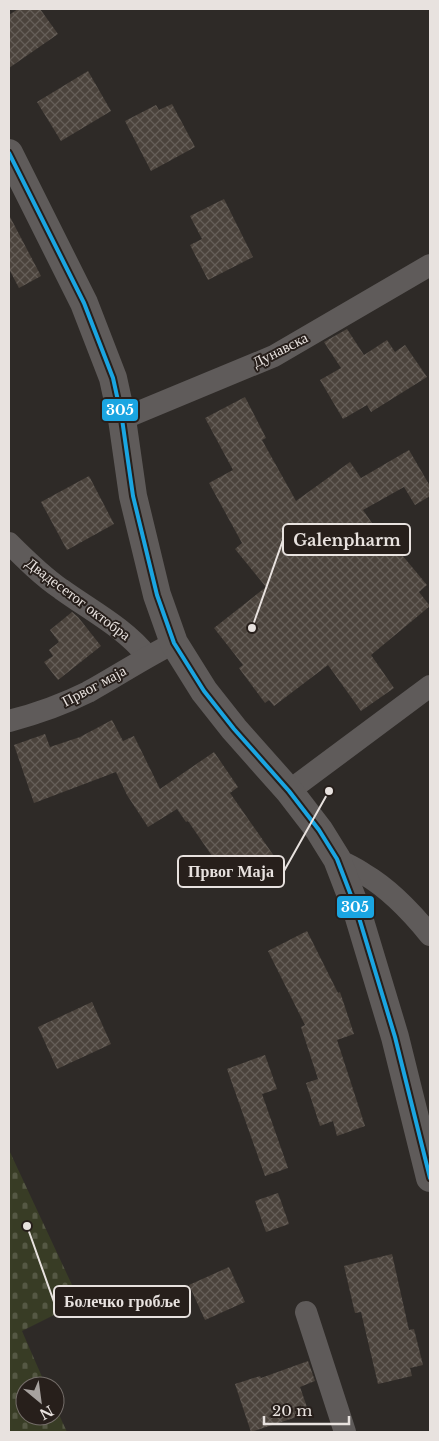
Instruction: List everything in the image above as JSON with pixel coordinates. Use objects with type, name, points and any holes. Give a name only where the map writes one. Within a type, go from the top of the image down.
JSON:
[{"type":"street","points":[[9,153],[84,303],[112,378],[122,418],[133,496],[157,595],[174,643],[204,691],[234,729],[289,791],[319,830],[337,858],[357,911],[395,1037],[430,1178]]},
{"type":"street","name":"Дунавска","points":[[122,418],[274,356],[430,265]]},
{"type":"street","name":"Двадесетог октобра","points":[[9,543],[26,561],[60,589],[125,634],[147,656]]},
{"type":"street","name":"Првог маја","points":[[9,721],[35,714],[72,699],[147,656],[174,643]]},
{"type":"street","points":[[289,791],[430,686]]},
{"type":"street","points":[[337,858],[366,874],[377,883],[399,902],[430,935]]},
{"type":"street","points":[[306,1312],[345,1432]]},
{"type":"green space","points":[[9,1150],[80,1302],[22,1331],[42,1376],[15,1376],[15,1426],[64,1426],[67,1432],[9,1432]]},
{"type":"building","points":[[18,9],[40,9],[58,34],[9,68],[9,15]]},
{"type":"building","points":[[88,71],[111,111],[61,141],[37,102]]},
{"type":"building","points":[[172,104],[195,147],[151,171],[125,121],[156,105],[159,110]]},
{"type":"building","points":[[224,199],[253,257],[208,280],[190,245],[202,239],[190,216]]},
{"type":"building","points":[[9,215],[41,276],[19,288],[9,269]]},
{"type":"building","points":[[347,329],[364,355],[387,340],[395,352],[405,345],[427,377],[371,412],[367,405],[343,419],[320,380],[341,368],[324,342]]},
{"type":"building","points":[[245,397],[266,438],[262,440],[296,501],[350,462],[361,478],[409,450],[430,486],[430,496],[415,505],[404,487],[363,510],[372,523],[340,546],[402,555],[427,585],[419,592],[430,606],[371,655],[394,688],[361,711],[328,665],[274,706],[269,700],[265,703],[239,668],[243,665],[214,628],[266,587],[235,549],[242,543],[209,483],[233,470],[205,418]]},
{"type":"building","points":[[89,476],[114,524],[67,550],[41,502]]},
{"type":"building","points":[[72,612],[101,646],[58,680],[44,662],[53,656],[49,650],[59,642],[50,630]]},
{"type":"building","points":[[112,720],[123,741],[134,736],[160,789],[214,752],[238,787],[230,793],[274,856],[232,885],[188,821],[186,822],[177,809],[148,827],[127,795],[116,772],[34,803],[14,745],[45,734],[50,747],[80,737]]},
{"type":"building","points":[[307,931],[338,993],[340,992],[354,1034],[337,1040],[365,1126],[337,1136],[333,1121],[320,1126],[306,1083],[318,1079],[301,1027],[305,1025],[268,951]]},
{"type":"building","points":[[92,1002],[111,1044],[57,1069],[38,1027]]},
{"type":"building","points":[[265,1055],[277,1089],[262,1094],[288,1168],[265,1176],[227,1069]]},
{"type":"building","points":[[278,1193],[289,1224],[266,1232],[255,1201]]},
{"type":"building","points":[[392,1254],[409,1330],[414,1329],[423,1365],[410,1368],[412,1376],[378,1384],[361,1312],[355,1313],[344,1266]]},
{"type":"building","points":[[229,1267],[245,1302],[205,1320],[189,1285]]},
{"type":"building","points":[[308,1361],[315,1381],[300,1387],[309,1413],[251,1432],[235,1384],[260,1376],[261,1378]]},
{"type":"transit line","name":"305","points":[[9,153],[84,303],[113,378],[122,419],[133,496],[157,595],[174,643],[204,691],[234,729],[289,791],[319,830],[337,859],[357,911],[395,1037],[430,1178]]},
{"type":"place","name":"Galenpharm","points":[[252,628]]},
{"type":"place","name":"Првог Маја","points":[[329,791]]},
{"type":"place","name":"Болечко гробље","points":[[27,1226]]}]
